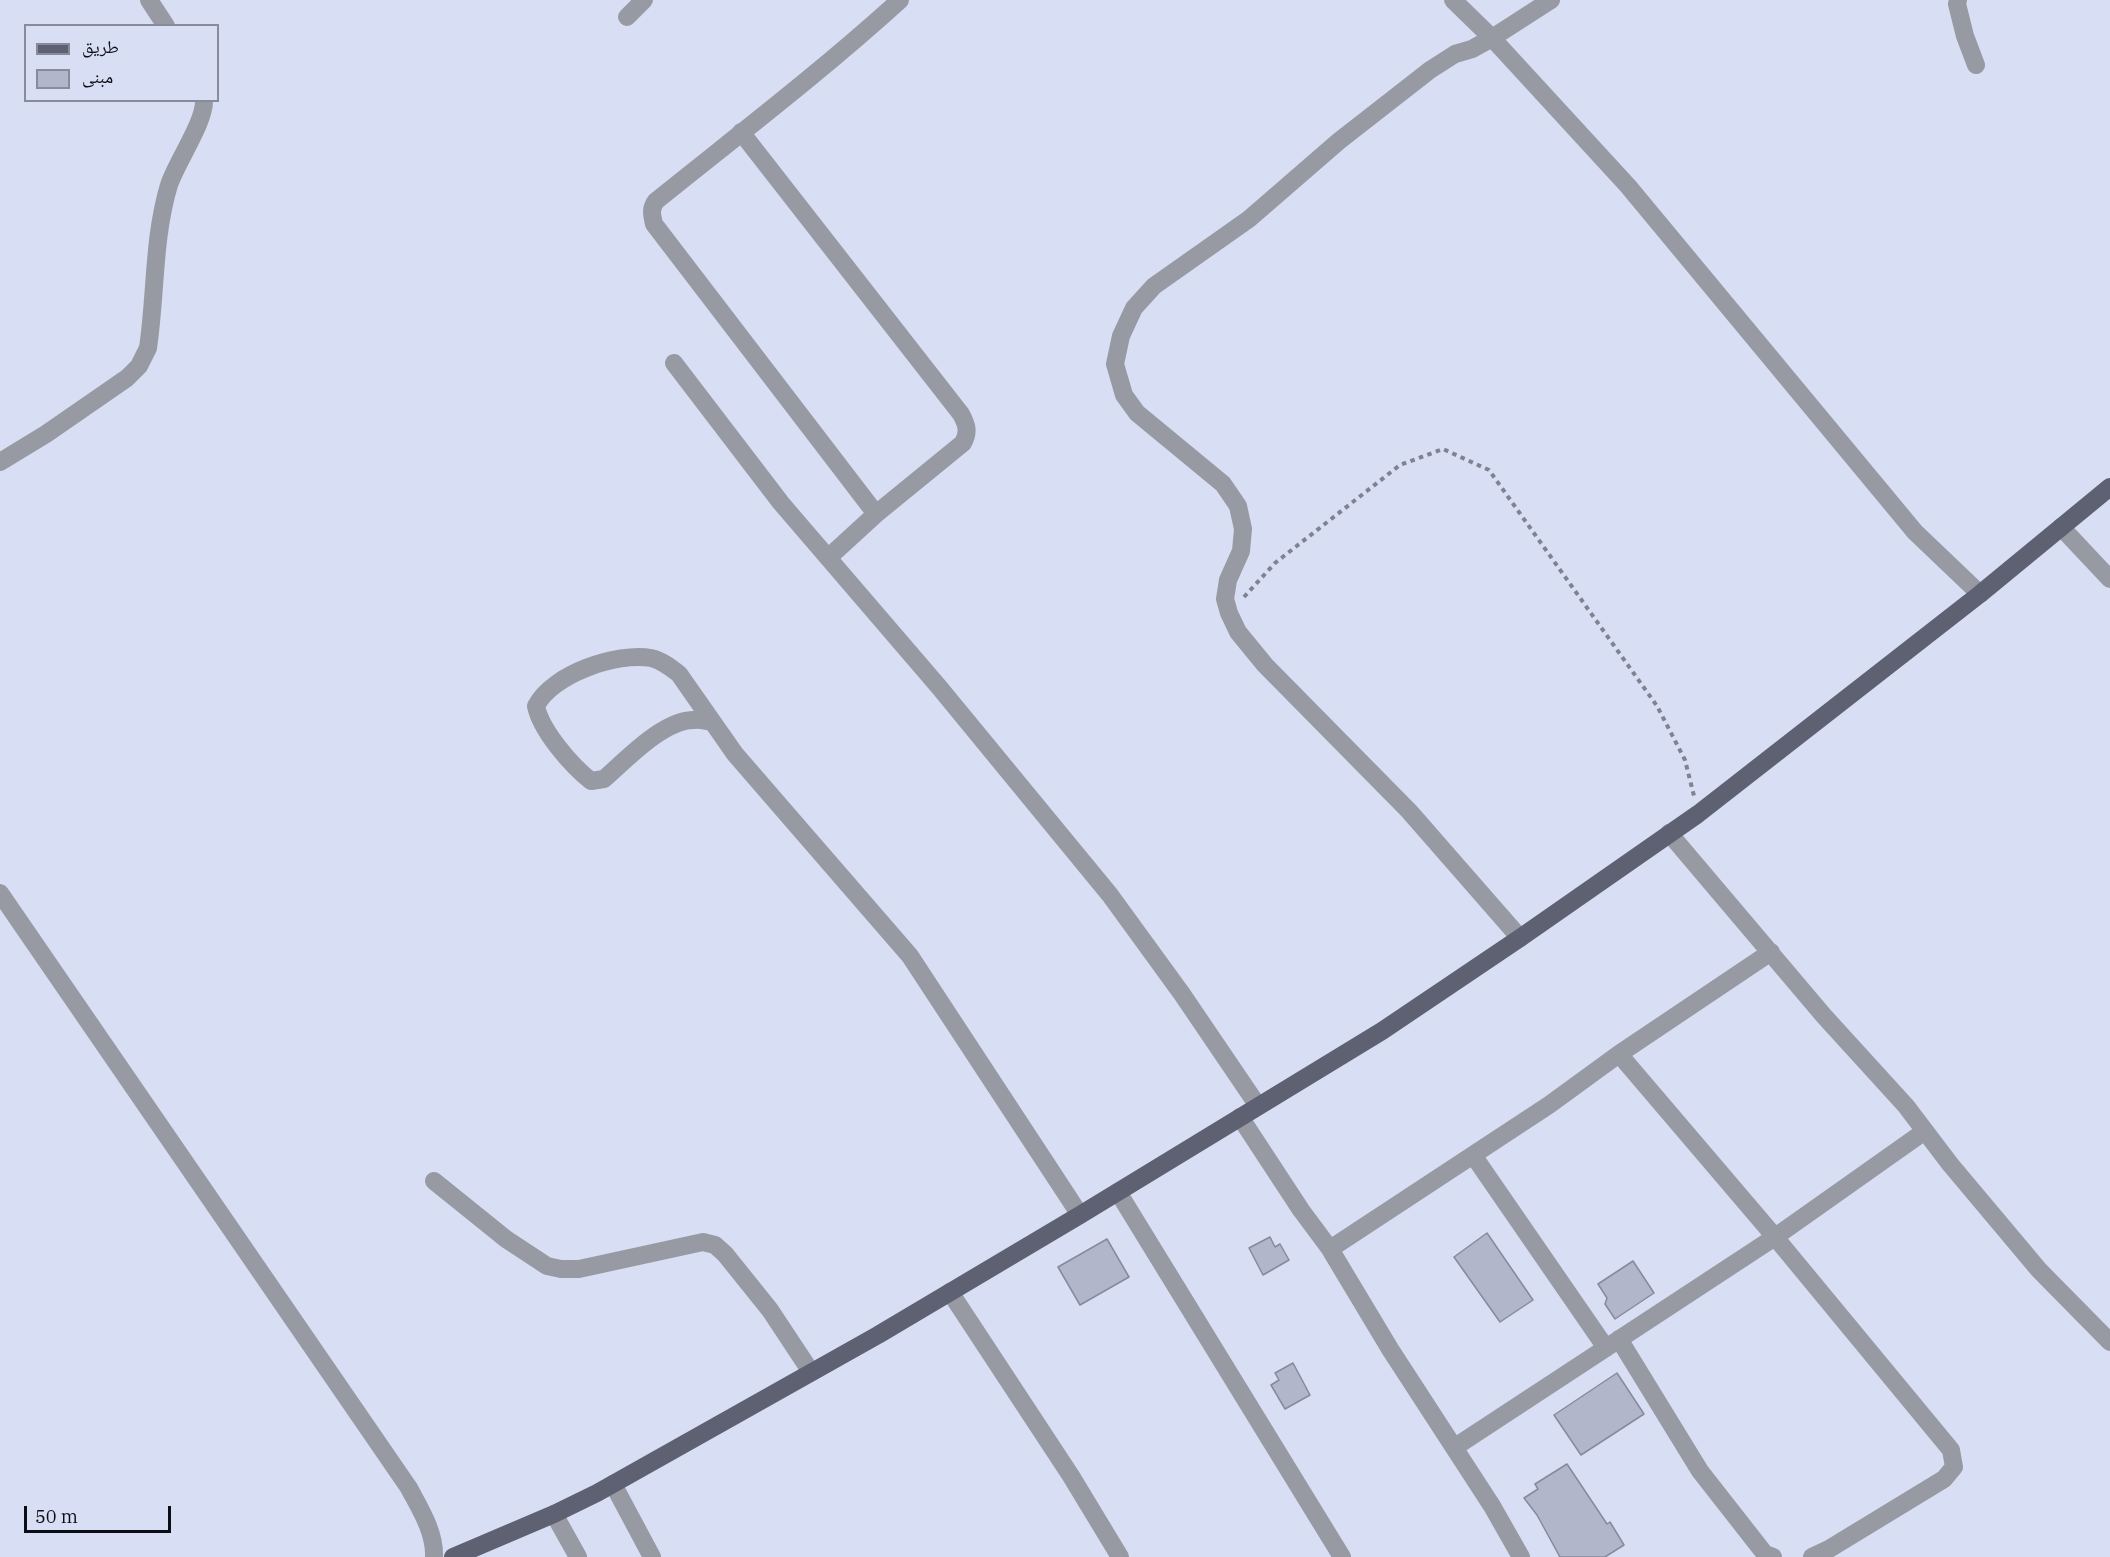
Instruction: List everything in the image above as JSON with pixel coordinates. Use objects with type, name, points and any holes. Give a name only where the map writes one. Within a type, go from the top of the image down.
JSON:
[{"type":"main road","points":[[462,1555],[554,1514],[613,1484],[811,1372],[1080,1215],[1382,1031],[1698,814],[1980,594],[2110,487]]},
{"type":"street","points":[[149,0],[165,24]]},
{"type":"street","points":[[627,17],[644,0]]},
{"type":"street","points":[[876,514],[654,224],[651,214],[652,206],[656,201],[855,41],[900,0]]},
{"type":"street","points":[[1454,0],[1628,186],[1915,532],[1980,594]]},
{"type":"street","points":[[1520,938],[1409,811],[1264,665],[1238,632],[1225,598],[1228,579],[1241,551],[1243,528],[1238,506],[1223,484],[1137,414],[1124,394],[1116,364],[1121,336],[1134,308],[1154,286],[1249,219],[1339,141],[1430,70],[1455,54],[1492,38],[1551,0]]},
{"type":"street","points":[[1958,0],[1965,36],[1976,65]]},
{"type":"street","points":[[0,462],[105,394],[139,366],[148,348],[153,316],[154,276],[162,208],[174,169],[199,123],[204,102]]},
{"type":"street","points":[[741,132],[961,414],[968,434],[963,443],[876,514],[829,557]]},
{"type":"street","points":[[674,363],[781,503],[954,704],[1110,895],[1182,994],[1258,1106]]},
{"type":"street","points":[[2061,527],[2110,579]]},
{"type":"street","points":[[712,722],[693,720],[677,723],[663,730],[604,779],[591,781],[575,768],[550,734],[537,713],[536,706],[545,692],[568,675],[591,665],[631,658],[651,658],[666,664],[679,674],[735,754],[910,956],[1080,1215]]},
{"type":"street","points":[[1669,833],[1824,1016],[1906,1106],[2039,1270],[2110,1342]]},
{"type":"street","points":[[0,893],[409,1488],[426,1520],[434,1547],[434,1557]]},
{"type":"street","points":[[1330,1249],[1549,1105],[1619,1054],[1771,952]]},
{"type":"street","points":[[1619,1054],[1775,1237],[1950,1450],[1954,1467],[1944,1479],[1812,1557]]},
{"type":"street","points":[[1240,1117],[1301,1210],[1330,1249],[1390,1349],[1455,1447],[1521,1557]]},
{"type":"street","points":[[1455,1447],[1775,1237],[1925,1131]]},
{"type":"street","points":[[1473,1155],[1612,1343],[1700,1471],[1765,1554],[1773,1557]]},
{"type":"street","points":[[434,1181],[506,1239],[547,1266],[579,1269],[695,1243],[715,1245],[725,1254],[770,1310],[811,1372]]},
{"type":"street","points":[[1118,1192],[1342,1557]]},
{"type":"street","points":[[950,1292],[1071,1476],[1120,1557]]},
{"type":"street","points":[[613,1484],[652,1557]]},
{"type":"street","points":[[554,1514],[578,1557]]},
{"type":"path","points":[[1229,613],[1275,563],[1400,465],[1443,449],[1489,470],[1657,706],[1686,759],[1698,814]]},
{"type":"building","points":[[1487,1233],[1533,1300],[1500,1322],[1454,1257]]},
{"type":"building","points":[[1270,1237],[1275,1247],[1280,1244],[1289,1260],[1263,1275],[1249,1248]]},
{"type":"building","points":[[1107,1239],[1129,1277],[1080,1305],[1058,1267]]},
{"type":"building","points":[[1633,1261],[1654,1293],[1615,1319],[1605,1304],[1607,1298],[1598,1284]]},
{"type":"building","points":[[1293,1363],[1310,1395],[1285,1409],[1271,1385],[1279,1380],[1275,1373]]},
{"type":"building","points":[[1617,1373],[1644,1414],[1581,1455],[1554,1415]]},
{"type":"building","points":[[1567,1464],[1607,1524],[1610,1522],[1624,1545],[1605,1557],[1560,1557],[1537,1515],[1524,1498],[1538,1489],[1535,1484]]}]
